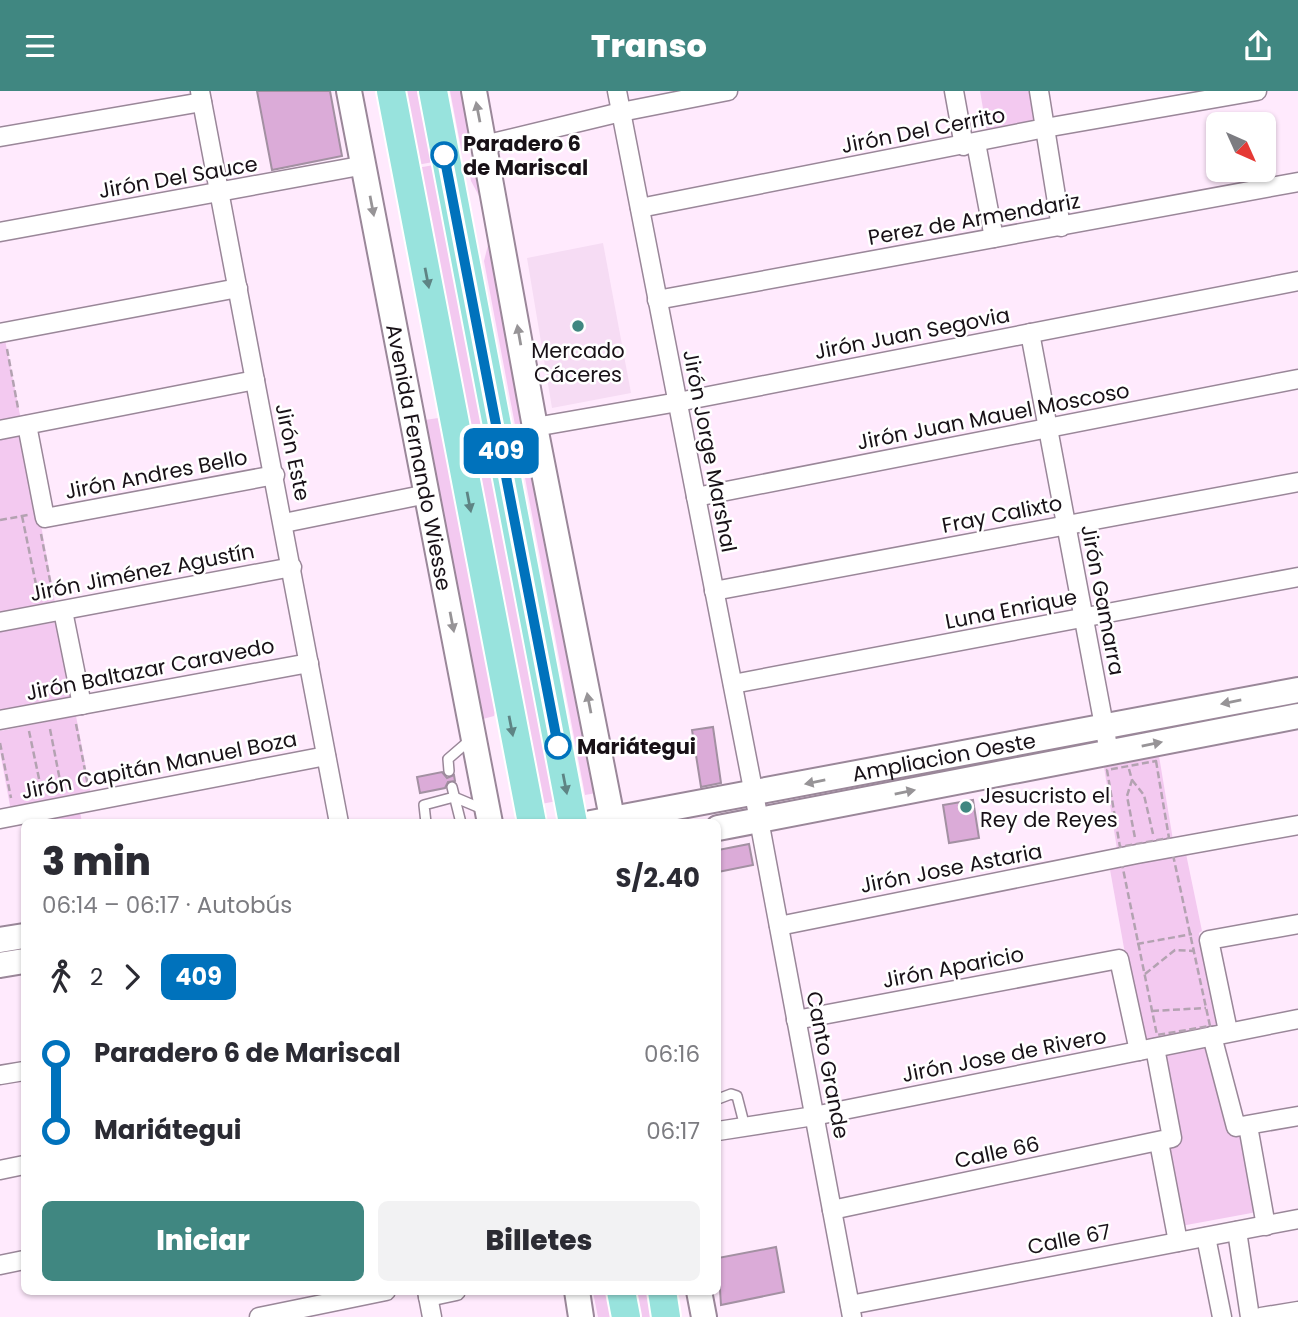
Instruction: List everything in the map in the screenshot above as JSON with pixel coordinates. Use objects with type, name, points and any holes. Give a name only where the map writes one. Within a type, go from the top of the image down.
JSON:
[{"type":"main road","name":"Avenida Fernando Wiesse","points":[[349,91],[489,817]]},
{"type":"main road","name":"Avenida Fernando Wiesse","points":[[391,91],[530,819]]},
{"type":"main road","points":[[433,91],[572,819]]},
{"type":"main road","points":[[474,91],[605,819]]},
{"type":"main road","name":"Ampliacion Oeste","points":[[616,819],[1298,690]]},
{"type":"main road","name":"Ampliacion Oeste","points":[[721,827],[1121,755],[1298,716]]},
{"type":"main road","points":[[0,940],[21,936]]},
{"type":"main road","points":[[0,965],[21,962]]},
{"type":"main road","points":[[578,1295],[582,1317]]},
{"type":"main road","points":[[622,1295],[626,1317]]},
{"type":"main road","points":[[663,1295],[666,1317]]},
{"type":"main road","points":[[700,1295],[704,1317]]},
{"type":"street","name":"Jirón Jorge Marshal","points":[[617,91],[759,820]]},
{"type":"street","points":[[484,145],[621,112],[728,91]]},
{"type":"street","points":[[954,91],[994,238]]},
{"type":"street","points":[[1039,91],[1061,227]]},
{"type":"street","name":"Jirón Del Cerrito","points":[[640,208],[1045,128],[1257,91]]},
{"type":"street","points":[[0,137],[201,96]]},
{"type":"street","name":"Jirón Este","points":[[201,96],[338,819]]},
{"type":"street","name":"Jirón Del Sauce","points":[[0,232],[365,165]]},
{"type":"street","name":"Perez de Armendariz","points":[[657,300],[1298,182]]},
{"type":"street","name":"Jirón Juan Segovia","points":[[535,427],[678,402],[1298,281]]},
{"type":"street","points":[[3,337],[238,288]]},
{"type":"street","name":"Jirón Gamarra","points":[[1030,333],[1104,726],[1121,755]]},
{"type":"street","name":"Jirón Juan Mauel Moscoso","points":[[696,497],[1298,379]]},
{"type":"street","points":[[0,430],[23,422],[255,380]]},
{"type":"street","points":[[23,422],[38,516]]},
{"type":"street","name":"Jirón Andres Bello","points":[[38,516],[275,475]]},
{"type":"street","name":"Fray Calixto","points":[[714,591],[1298,482]]},
{"type":"street","points":[[284,523],[427,494]]},
{"type":"street","name":"Jirón Jiménez Agustín","points":[[0,622],[292,567]]},
{"type":"street","name":"Luna Enrique","points":[[733,684],[1298,577]]},
{"type":"street","points":[[63,611],[78,711]]},
{"type":"street","name":"Jirón Baltazar Caravedo","points":[[0,720],[78,711],[309,663]]},
{"type":"street","name":"Jirón Capitán Manuel Boza","points":[[6,814],[326,756]]},
{"type":"street","name":"Canto Grande","points":[[759,820],[851,1311]]},
{"type":"street","name":"Jirón Jose Astaria","points":[[779,926],[1137,854],[1298,825]]},
{"type":"street","points":[[1266,1226],[1199,942],[1298,924]]},
{"type":"street","name":"Jirón Aparicio","points":[[796,1020],[1119,959],[1150,1045]]},
{"type":"street","name":"Jirón Jose de Rivero","points":[[721,1131],[814,1116],[1150,1045],[1298,1019]]},
{"type":"street","points":[[1150,1045],[1166,1140],[1178,1241]]},
{"type":"street","points":[[0,1075],[21,1072]]},
{"type":"street","points":[[1242,1127],[1298,1116]]},
{"type":"street","name":"Calle 66","points":[[832,1210],[1166,1140]]},
{"type":"street","points":[[0,1170],[21,1166]]},
{"type":"street","name":"Calle 67","points":[[851,1311],[1178,1241],[1298,1219]]},
{"type":"street","points":[[1237,1231],[1250,1317]]},
{"type":"street","points":[[1206,1237],[1222,1317]]},
{"type":"street","points":[[0,1265],[21,1261]]},
{"type":"street","points":[[259,1317],[366,1295]]},
{"type":"street","points":[[428,1295],[432,1317]]},
{"type":"street","points":[[1261,1317],[1298,1311]]},
{"type":"lane","points":[[449,771],[448,759],[474,737]]},
{"type":"lane","points":[[453,792],[489,817]]},
{"type":"lane","points":[[426,819],[425,805],[453,792]]},
{"type":"lane","points":[[453,792],[460,819]]},
{"type":"lane","points":[[721,1099],[731,1094],[737,1096],[745,1127]]},
{"type":"path","points":[[3,337],[23,422]]},
{"type":"path","points":[[22,516],[41,609]]},
{"type":"path","points":[[0,520],[38,516]]},
{"type":"path","points":[[78,711],[89,794]]},
{"type":"path","points":[[49,722],[64,799]]},
{"type":"path","points":[[28,726],[44,803]]},
{"type":"path","points":[[0,743],[6,814]]},
{"type":"path","points":[[1121,755],[1132,781],[1144,795],[1155,841]]},
{"type":"path","points":[[1121,755],[1156,761],[1169,838],[1121,847],[1107,770],[1121,755]]},
{"type":"path","points":[[1132,781],[1128,796],[1136,845]]},
{"type":"path","points":[[1122,864],[1152,1011],[1150,1045]]},
{"type":"path","points":[[1137,944],[1199,942]]},
{"type":"path","points":[[1144,975],[1175,950],[1199,942]]},
{"type":"path","points":[[1152,1011],[1206,1008]]},
{"type":"shaded area","points":[[402,91],[431,91],[444,160],[417,165]]},
{"type":"shaded area","points":[[450,91],[468,91],[479,148],[462,153]]},
{"type":"shaded area","points":[[980,91],[1029,91],[1034,124],[987,132]]},
{"type":"shaded area","points":[[480,161],[485,196],[479,196],[471,181],[468,163]]},
{"type":"shaded area","points":[[445,163],[568,799],[541,804],[417,168]]},
{"type":"shaded area","points":[[490,237],[602,792],[585,795],[484,261]]},
{"type":"shaded area","name":"Mercado Cáceres","points":[[603,243],[631,393],[552,408],[527,258]]},
{"type":"shaded area","points":[[5,340],[21,420],[0,424],[0,341]]},
{"type":"shaded area","points":[[445,417],[499,697],[494,716],[483,719],[425,420]]},
{"type":"shaded area","points":[[21,433],[25,437],[56,608],[0,618],[0,437]]},
{"type":"shaded area","points":[[57,622],[75,698],[0,715],[0,632]]},
{"type":"shaded area","points":[[76,716],[91,795],[11,811],[0,752],[0,731]]},
{"type":"shaded area","points":[[1159,756],[1173,840],[1117,849],[1104,767]]},
{"type":"shaded area","points":[[80,812],[81,819],[46,819]]},
{"type":"shaded area","points":[[1185,849],[1202,931],[1199,933],[1219,1022],[1218,1026],[1151,1040],[1146,1038],[1124,948],[1109,864]]},
{"type":"shaded area","points":[[1210,1042],[1244,1131],[1257,1212],[1181,1226],[1166,1144],[1163,1051]]},
{"type":"shaded area","points":[[594,1295],[614,1295],[618,1317],[598,1317]]},
{"type":"shaded area","points":[[630,1295],[656,1295],[660,1317],[634,1317]]},
{"type":"building","points":[[257,91],[330,91],[342,156],[272,170]]},
{"type":"building","points":[[713,727],[721,783],[701,787],[692,730]]},
{"type":"building","points":[[442,772],[447,778],[454,775],[455,781],[448,782],[445,788],[420,793],[417,777]]},
{"type":"building","points":[[973,800],[979,838],[949,843],[943,805]]},
{"type":"building","points":[[749,844],[753,865],[721,871],[721,849]]},
{"type":"building","points":[[776,1247],[784,1292],[721,1305],[721,1257]]},
{"type":"bus line","name":"409","points":[[444,155],[558,746]]},
{"type":"place","name":"Paradero 6 de Mariscal","points":[[444,155]]},
{"type":"place","name":"Mercado Cáceres","points":[[578,326]]},
{"type":"place","name":"Mariátegui","points":[[558,746]]},
{"type":"place","name":"Jesucristo el Rey de Reyes","points":[[966,807]]}]
